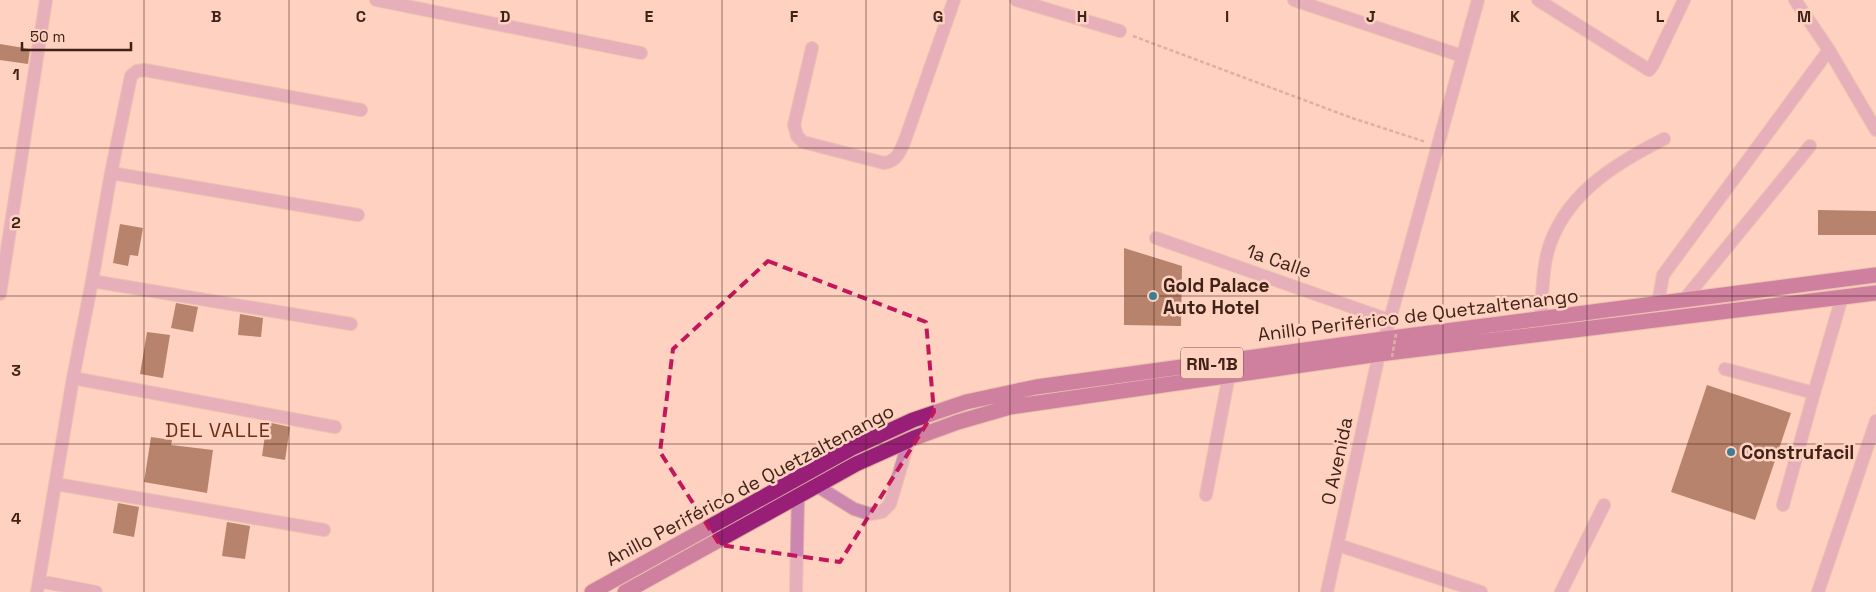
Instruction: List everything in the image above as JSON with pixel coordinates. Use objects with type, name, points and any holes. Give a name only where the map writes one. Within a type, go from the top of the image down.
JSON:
[{"type":"highway","name":"Anillo Periférico de Quetzaltenango","points":[[592,592],[852,448],[913,420],[966,402],[1036,387],[1390,336],[1541,319],[1876,275]]},
{"type":"highway","name":"Anillo Periférico de Quetzaltenango","points":[[625,592],[856,464],[909,440],[958,422],[1010,407],[1229,375],[1876,293]]},
{"type":"street","points":[[0,294],[46,0]]},
{"type":"street","points":[[376,0],[641,53]]},
{"type":"street","points":[[812,48],[794,126],[797,136],[803,142],[884,164],[891,162],[899,155],[905,140],[954,0]]},
{"type":"street","points":[[1016,0],[1120,31]]},
{"type":"street","points":[[1294,0],[1462,56]]},
{"type":"street","name":"0 Avenida","points":[[1327,592],[1390,336],[1389,320],[1478,0]]},
{"type":"street","points":[[1538,0],[1649,70],[1653,66],[1684,0]]},
{"type":"street","points":[[1796,0],[1829,50],[1876,130]]},
{"type":"street","points":[[1658,304],[1663,275],[1829,50]]},
{"type":"street","points":[[96,592],[38,587],[73,378],[131,76],[137,71],[145,70],[361,110]]},
{"type":"street","points":[[1541,319],[1547,254],[1556,230],[1571,206],[1599,177],[1630,156],[1664,139]]},
{"type":"street","points":[[1683,301],[1810,146]]},
{"type":"street","points":[[111,173],[358,215]]},
{"type":"street","name":"1a Calle","points":[[1156,238],[1389,320]]},
{"type":"street","points":[[92,281],[351,324]]},
{"type":"street","points":[[1783,504],[1842,297]]},
{"type":"street","points":[[1724,369],[1814,393]]},
{"type":"street","points":[[1206,495],[1229,375]]},
{"type":"street","points":[[73,378],[335,427]]},
{"type":"street","points":[[1818,592],[1876,421]]},
{"type":"street","points":[[817,486],[854,509],[870,514],[882,512],[890,504],[909,440]]},
{"type":"street","points":[[56,484],[324,530]]},
{"type":"street","points":[[796,592],[798,496]]},
{"type":"street","points":[[1561,592],[1604,504]]},
{"type":"street","points":[[1338,545],[1481,592]]},
{"type":"path","points":[[1120,31],[1352,118],[1438,146]]},
{"type":"path","points":[[1385,355],[1390,336]]},
{"type":"highlighted area","points":[[768,261],[926,322],[934,412],[840,562],[720,545],[660,452],[673,349]]},
{"type":"building","points":[[0,44],[30,49],[28,64],[0,60]]},
{"type":"building","points":[[1818,210],[1876,211],[1876,235],[1818,235]]},
{"type":"building","points":[[120,224],[143,228],[138,256],[130,255],[128,266],[113,263]]},
{"type":"building","name":"Gold Palace Auto Hotel","points":[[1124,248],[1182,266],[1181,326],[1124,325]]},
{"type":"building","points":[[176,303],[198,307],[193,332],[171,328]]},
{"type":"building","points":[[240,314],[263,318],[261,337],[238,335]]},
{"type":"building","points":[[147,332],[170,335],[163,378],[140,374]]},
{"type":"building","name":"Construfacil","points":[[1707,385],[1791,413],[1755,520],[1671,492]]},
{"type":"building","points":[[267,422],[290,427],[285,460],[262,456]]},
{"type":"building","points":[[151,437],[172,440],[171,445],[213,450],[207,493],[144,482]]},
{"type":"building","points":[[118,503],[139,507],[134,537],[113,533]]},
{"type":"building","points":[[227,522],[250,526],[245,559],[222,556]]},
{"type":"place","name":"Gold Palace Auto Hotel","points":[[1153,296]]},
{"type":"place","name":"Construfacil","points":[[1731,452]]},
{"type":"district","name":"DEL VALLE","points":[[218,430]]}]
